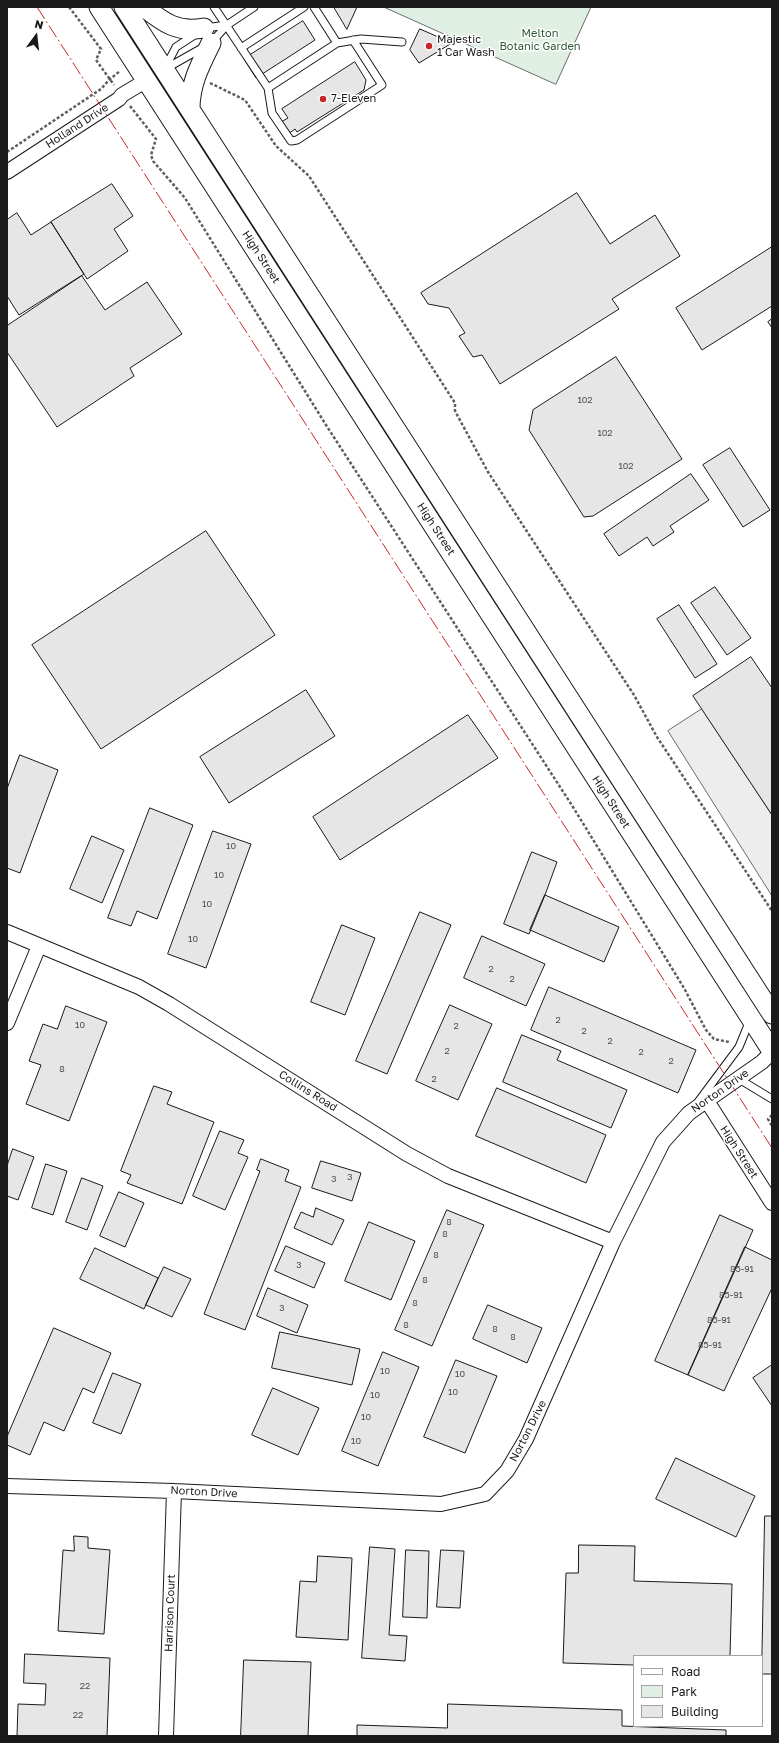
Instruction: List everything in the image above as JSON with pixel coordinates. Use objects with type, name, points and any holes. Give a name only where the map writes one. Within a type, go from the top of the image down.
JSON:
[{"type":"main road","name":"High Street","points":[[99,7],[772,1052]]},
{"type":"main road","name":"High Street","points":[[124,7],[772,1014]]},
{"type":"main road","points":[[144,7],[175,28],[192,30],[207,36],[192,84],[190,109]]},
{"type":"main road","points":[[147,80],[164,69]]},
{"type":"street","name":"Holland Drive","points":[[7,172],[147,80]]},
{"type":"street","name":"Collins Road","points":[[7,932],[139,987],[176,1008],[407,1154],[448,1176],[613,1242]]},
{"type":"street","points":[[7,1023],[38,946]]},
{"type":"street","name":"Norton Drive","points":[[7,1486],[174,1491],[441,1504],[485,1494],[507,1471],[526,1439],[613,1242],[651,1163],[663,1142],[689,1113],[762,1062],[772,1052]]},
{"type":"street","name":"High Street","points":[[706,1101],[772,1203]]},
{"type":"street","name":"Harrison Court","points":[[166,1736],[174,1491]]},
{"type":"lane","points":[[214,7],[268,88],[272,113],[291,141],[297,140],[382,85],[353,40]]},
{"type":"lane","points":[[164,69],[207,36],[254,7]]},
{"type":"lane","points":[[241,48],[304,7]]},
{"type":"lane","points":[[314,7],[337,43]]},
{"type":"lane","points":[[164,69],[176,46],[207,36],[227,25]]},
{"type":"lane","points":[[268,88],[337,43],[361,39],[402,42]]},
{"type":"lane","points":[[689,1113],[739,1047],[751,1018]]},
{"type":"lane","points":[[740,1078],[772,1100]]},
{"type":"path","points":[[69,7],[99,45],[101,49],[96,60],[109,80],[156,139],[151,155],[159,170],[185,198],[326,425],[573,807],[684,988],[706,1030],[714,1039],[725,1042]]},
{"type":"path","points":[[196,75],[199,78],[245,100],[276,146],[308,176],[455,402],[455,411],[488,472],[634,695],[657,737],[772,911]]},
{"type":"path","points":[[7,152],[101,89],[109,80]]},
{"type":"path","points":[[772,1115],[768,1119],[772,1126]]},
{"type":"green space","name":"Melton Botanic Garden","points":[[384,7],[591,7],[556,84]]},
{"type":"shaded area","points":[[702,709],[772,815],[772,896],[668,731]]},
{"type":"building","points":[[334,7],[357,7],[347,29]]},
{"type":"building","points":[[303,21],[315,40],[256,78],[244,59]]},
{"type":"building","name":"Majestic 1 Car Wash","points":[[420,29],[452,43],[419,63],[410,50]]},
{"type":"building","name":"7-Eleven","points":[[355,62],[366,80],[364,90],[297,132],[295,129],[288,134],[281,122],[288,118],[282,109]]},
{"type":"building","points":[[112,184],[133,216],[114,229],[128,251],[87,279],[51,222]]},
{"type":"building","points":[[577,193],[610,244],[655,215],[680,256],[612,299],[619,309],[500,384],[482,355],[473,357],[459,336],[465,333],[449,308],[428,304],[421,293]]},
{"type":"building","points":[[17,213],[31,235],[51,222],[84,274],[19,315],[7,296],[7,220]]},
{"type":"building","points":[[772,247],[772,306],[702,350],[676,308]]},
{"type":"building","points":[[82,276],[105,310],[147,282],[182,334],[130,368],[134,376],[57,427],[7,352],[7,326]]},
{"type":"building","points":[[772,319],[772,328],[768,322]]},
{"type":"building","points":[[616,357],[682,459],[593,516],[584,517],[529,430],[533,410]]},
{"type":"building","points":[[730,448],[770,510],[743,527],[703,465]]},
{"type":"building","points":[[691,474],[709,500],[670,526],[674,532],[653,546],[647,537],[619,556],[604,534]]},
{"type":"building","points":[[206,531],[275,635],[101,749],[32,645]]},
{"type":"building","points":[[715,587],[751,638],[727,655],[691,603]]},
{"type":"building","points":[[679,605],[717,664],[695,678],[657,619]]},
{"type":"building","points":[[751,657],[772,688],[772,815],[693,696]]},
{"type":"building","points":[[306,690],[335,736],[229,803],[200,757]]},
{"type":"building","points":[[468,715],[498,758],[340,860],[313,817]]},
{"type":"building","points":[[20,755],[58,770],[20,873],[7,868],[7,789]]},
{"type":"building","points":[[150,808],[193,825],[157,919],[137,911],[131,926],[108,918]]},
{"type":"building","points":[[213,831],[251,844],[206,968],[168,954]]},
{"type":"building","points":[[92,836],[124,850],[102,903],[70,889]]},
{"type":"building","points":[[532,852],[557,862],[529,934],[504,924]]},
{"type":"building","points":[[545,895],[619,927],[604,962],[530,930]]},
{"type":"building","points":[[420,912],[451,925],[387,1074],[356,1061]]},
{"type":"building","points":[[342,925],[375,938],[345,1015],[311,1002]]},
{"type":"building","points":[[482,936],[545,964],[526,1006],[464,978]]},
{"type":"building","points":[[549,987],[696,1050],[678,1093],[531,1030]]},
{"type":"building","points":[[450,1005],[492,1024],[458,1100],[416,1081]]},
{"type":"building","points":[[66,1006],[107,1022],[69,1121],[26,1104],[41,1065],[29,1061],[43,1024],[57,1029]]},
{"type":"building","points":[[522,1035],[561,1051],[557,1060],[627,1090],[611,1128],[503,1082]]},
{"type":"building","points":[[154,1086],[172,1092],[167,1104],[214,1122],[182,1204],[127,1183],[131,1175],[121,1171]]},
{"type":"building","points":[[497,1088],[606,1135],[586,1183],[476,1136]]},
{"type":"building","points":[[220,1131],[244,1140],[238,1153],[248,1157],[225,1210],[193,1196]]},
{"type":"building","points":[[13,1149],[34,1157],[18,1200],[7,1196],[7,1166]]},
{"type":"building","points":[[261,1159],[289,1170],[285,1181],[301,1187],[245,1330],[204,1314],[260,1171],[257,1170]]},
{"type":"building","points":[[321,1161],[361,1173],[352,1201],[312,1188]]},
{"type":"building","points":[[46,1164],[67,1171],[53,1215],[32,1208]]},
{"type":"building","points":[[82,1178],[103,1186],[87,1230],[66,1222]]},
{"type":"building","points":[[119,1192],[144,1203],[125,1247],[100,1236]]},
{"type":"building","points":[[316,1208],[344,1220],[332,1245],[294,1228],[301,1212],[313,1217]]},
{"type":"building","points":[[447,1210],[484,1225],[432,1346],[395,1330]]},
{"type":"building","points":[[720,1215],[753,1230],[688,1375],[655,1361]]},
{"type":"building","points":[[369,1222],[415,1241],[391,1300],[345,1281]]},
{"type":"building","points":[[286,1246],[325,1263],[314,1288],[275,1271]]},
{"type":"building","points":[[745,1247],[772,1260],[772,1288],[724,1391],[688,1375]]},
{"type":"building","points":[[95,1248],[158,1278],[144,1309],[80,1279]]},
{"type":"building","points":[[164,1267],[191,1279],[172,1317],[146,1305]]},
{"type":"building","points":[[268,1288],[308,1305],[297,1333],[257,1316]]},
{"type":"building","points":[[488,1305],[542,1328],[527,1363],[473,1339]]},
{"type":"building","points":[[54,1328],[111,1353],[94,1393],[83,1388],[64,1431],[44,1422],[30,1455],[7,1445],[7,1437]]},
{"type":"building","points":[[280,1332],[360,1349],[352,1385],[272,1368]]},
{"type":"building","points":[[383,1352],[419,1367],[378,1466],[342,1451]]},
{"type":"building","points":[[456,1360],[497,1376],[465,1453],[424,1437]]},
{"type":"building","points":[[772,1365],[772,1406],[753,1378]]},
{"type":"building","points":[[113,1373],[141,1384],[121,1434],[93,1423]]},
{"type":"building","points":[[273,1388],[319,1408],[298,1455],[252,1435]]},
{"type":"building","points":[[676,1458],[755,1496],[736,1537],[656,1499]]},
{"type":"building","points":[[765,1516],[772,1516],[772,1674],[763,1674]]},
{"type":"building","points":[[74,1536],[88,1537],[88,1548],[110,1550],[104,1634],[58,1631],[63,1550],[74,1551]]},
{"type":"building","points":[[579,1545],[635,1546],[634,1581],[732,1584],[730,1655],[633,1655],[633,1665],[563,1663],[566,1573],[578,1573]]},
{"type":"building","points":[[370,1547],[395,1549],[389,1635],[407,1636],[405,1661],[362,1658]]},
{"type":"building","points":[[406,1550],[429,1551],[427,1618],[403,1617]]},
{"type":"building","points":[[441,1550],[464,1551],[460,1608],[437,1607]]},
{"type":"building","points":[[318,1556],[352,1558],[348,1640],[296,1637],[300,1581],[316,1582]]},
{"type":"building","points":[[25,1654],[110,1658],[107,1736],[17,1736],[18,1704],[45,1705],[46,1684],[24,1683]]},
{"type":"building","points":[[244,1660],[311,1662],[308,1736],[241,1736]]},
{"type":"building","points":[[448,1704],[622,1710],[622,1726],[726,1730],[726,1736],[357,1736],[357,1725],[447,1728]]},
{"type":"power","points":[[37,7],[772,1148]]},
{"type":"place","name":"Majestic 1 Car Wash","points":[[429,46]]},
{"type":"place","name":"7-Eleven","points":[[323,99]]}]
